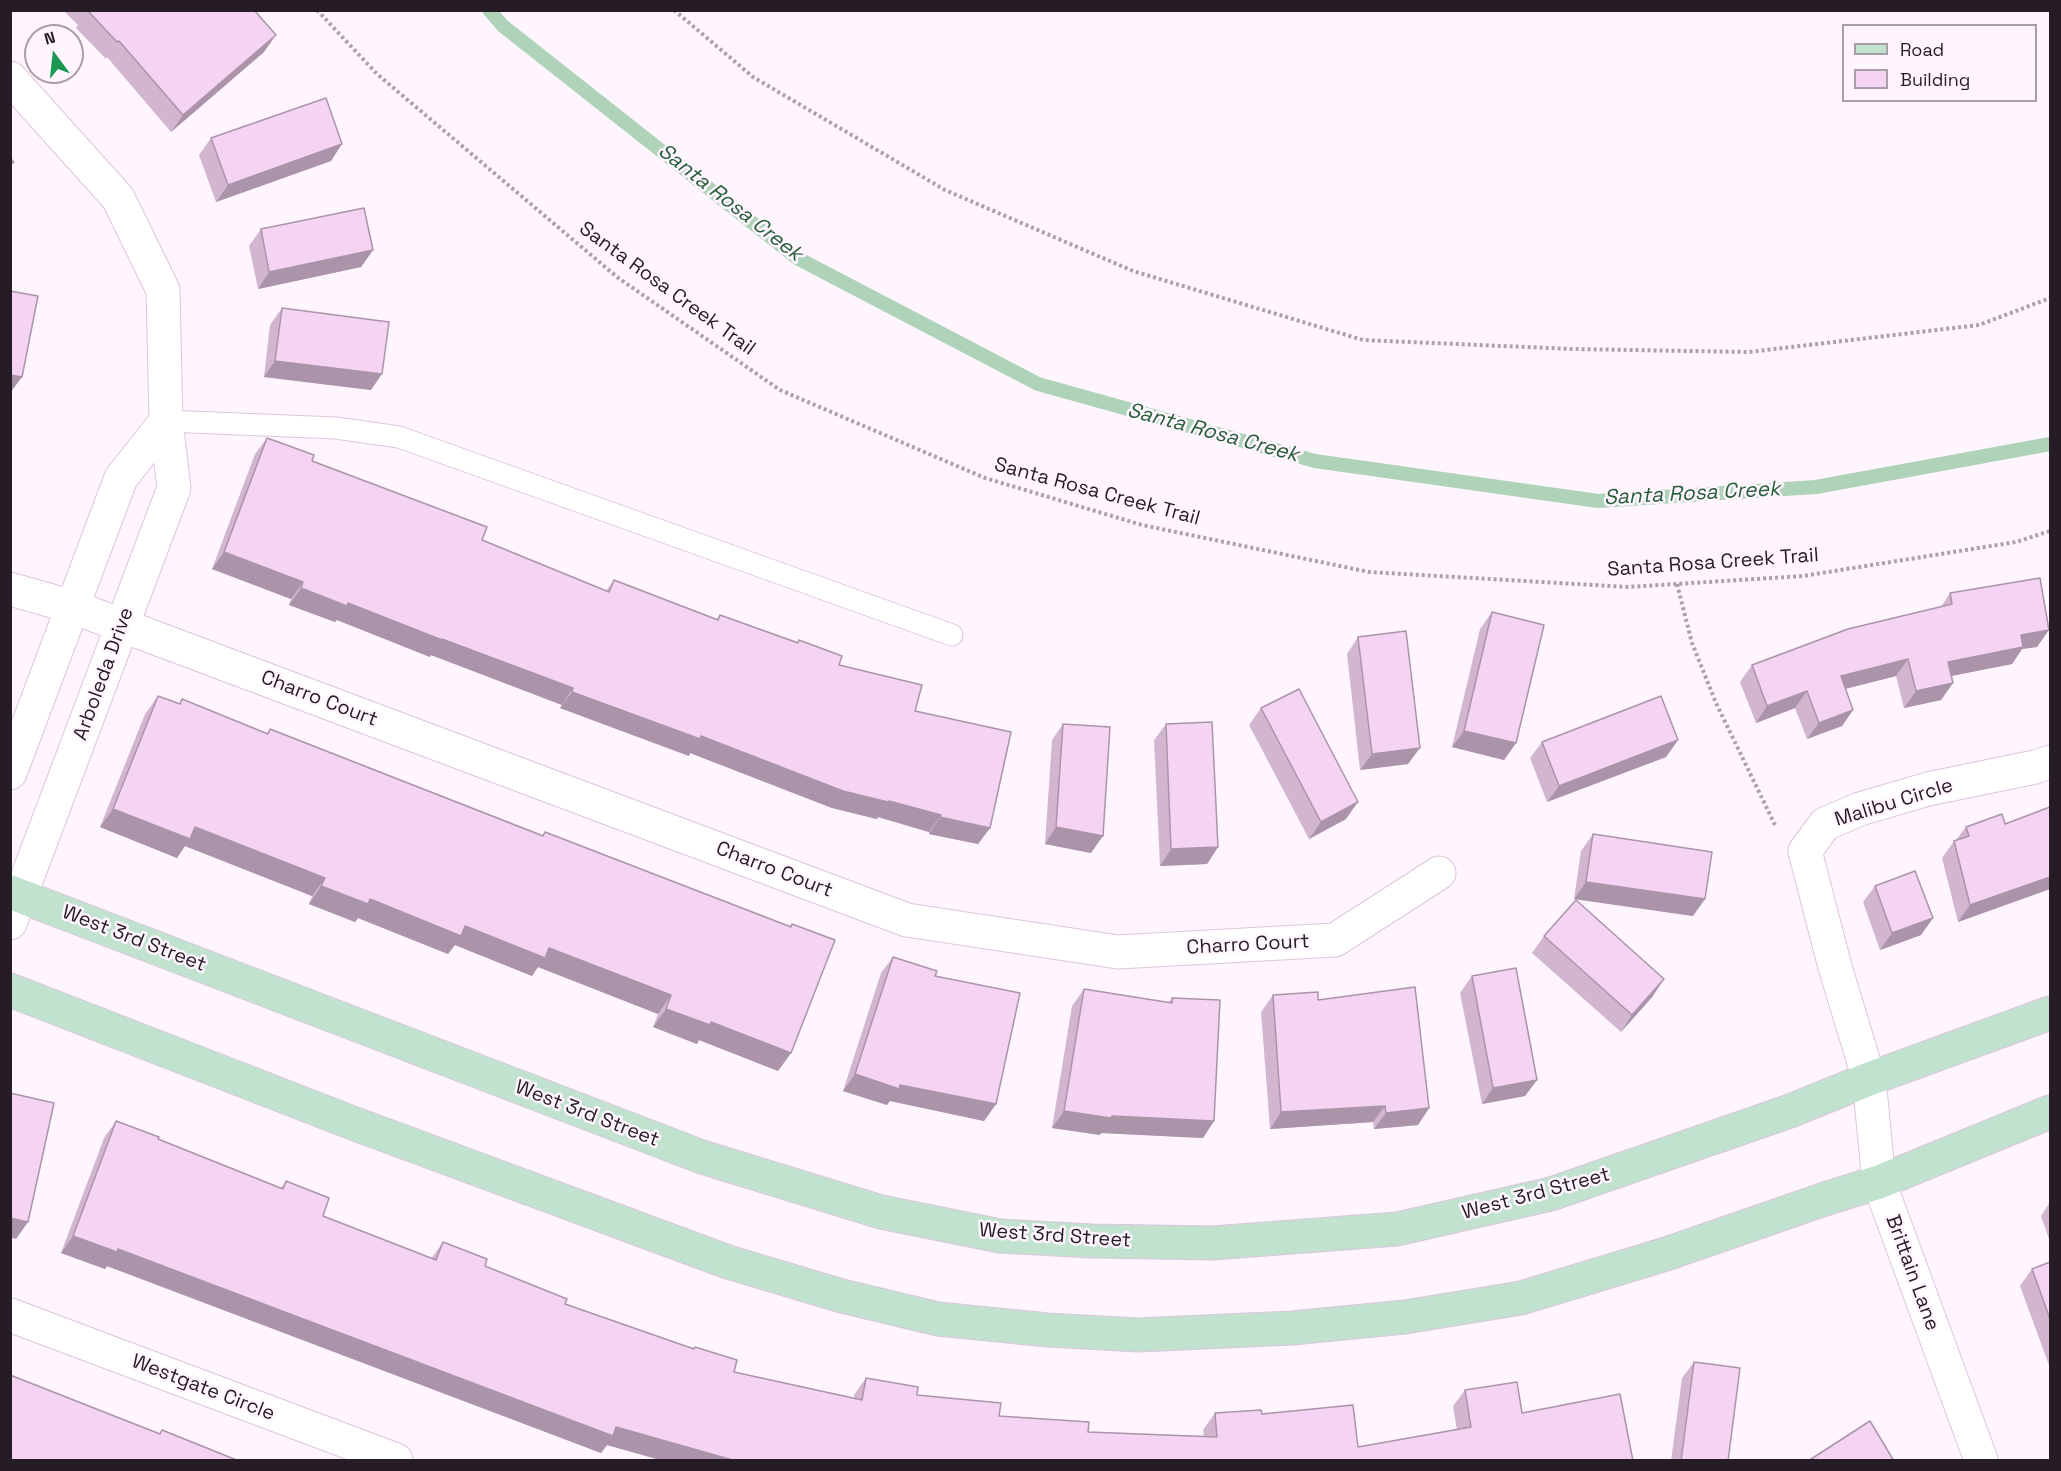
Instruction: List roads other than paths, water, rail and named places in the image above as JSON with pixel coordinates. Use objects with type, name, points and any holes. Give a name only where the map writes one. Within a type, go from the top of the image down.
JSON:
[{"type":"main road","name":"West 3rd Street","points":[[14,903],[702,1157],[881,1212],[1000,1236],[1092,1241],[1213,1243],[1397,1229],[1551,1194],[1790,1112],[1869,1079],[2050,1013]]},
{"type":"main road","points":[[10,990],[350,1122],[728,1262],[842,1296],[938,1319],[1048,1330],[1138,1335],[1292,1328],[1405,1317],[1521,1298],[1666,1254],[1879,1182],[2050,1112]]},
{"type":"street","name":"Arboleda Drive","points":[[10,78],[118,198],[163,290],[166,421],[174,488],[14,903]]},
{"type":"street","points":[[10,773],[121,478],[166,421]]},
{"type":"street","name":"Charro Court","points":[[10,589],[73,607],[122,625],[907,920],[1118,952],[1335,940],[1439,873]]},
{"type":"street","name":"Malibu Circle","points":[[1869,1079],[1835,967],[1805,850],[1825,824],[1860,809],[1928,789],[2050,762]]},
{"type":"street","name":"Brittain Lane","points":[[1869,1079],[1879,1182],[1981,1461]]},
{"type":"street","name":"Westgate Circle","points":[[10,1316],[396,1461]]},
{"type":"lane","points":[[166,421],[336,428],[399,437],[952,635]]},
{"type":"waterway","name":"Santa Rosa Creek","points":[[489,10],[503,26],[797,258],[1038,384],[1315,461],[1598,501],[1816,487],[2050,444]]}]
